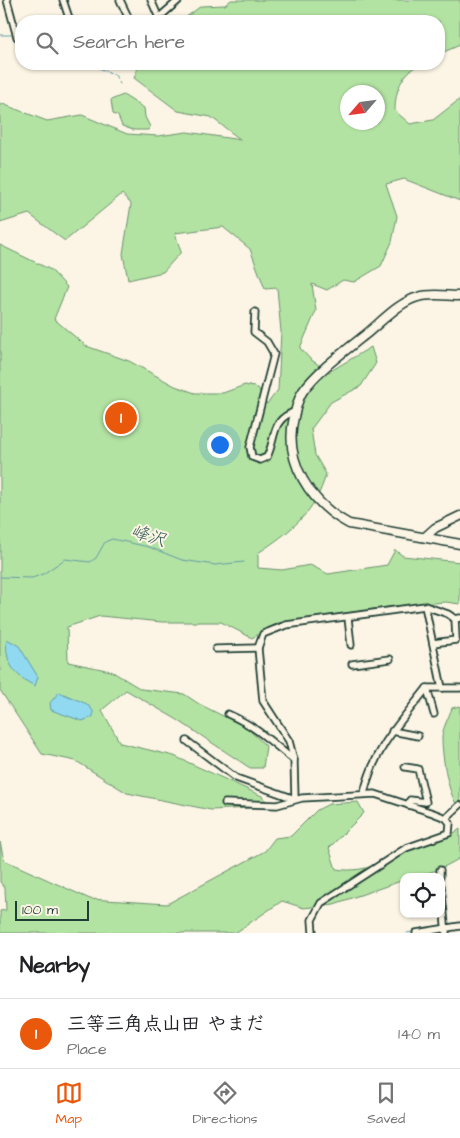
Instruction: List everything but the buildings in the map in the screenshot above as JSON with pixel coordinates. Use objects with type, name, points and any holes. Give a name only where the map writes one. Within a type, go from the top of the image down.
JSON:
[{"type":"street","points":[[7,0],[15,30]]},
{"type":"street","points":[[63,0],[68,15]]},
{"type":"street","points":[[120,0],[127,15]]},
{"type":"street","points":[[151,0],[156,15]]},
{"type":"street","points":[[162,15],[179,0]]},
{"type":"street","points":[[460,296],[417,297],[350,347],[303,392],[296,411],[290,444],[294,458],[311,493],[333,515],[349,524],[460,544]]},
{"type":"street","points":[[255,312],[254,332],[267,342],[274,354],[250,447],[252,457],[260,460],[267,457],[277,423],[285,415],[296,411]]},
{"type":"street","points":[[425,537],[435,528],[460,516]]},
{"type":"street","points":[[425,606],[442,688]]},
{"type":"street","points":[[295,799],[294,760],[285,732],[263,701],[258,648],[263,634],[286,625],[425,606],[433,607],[457,618],[456,640],[433,643]]},
{"type":"street","points":[[348,618],[351,645]]},
{"type":"street","points":[[216,649],[258,648]]},
{"type":"street","points":[[352,664],[390,659]]},
{"type":"street","points":[[428,688],[460,688]]},
{"type":"street","points":[[428,688],[434,714]]},
{"type":"street","points":[[364,793],[368,774],[378,751],[428,688]]},
{"type":"street","points":[[228,714],[250,724],[265,734],[294,760]]},
{"type":"street","points":[[392,732],[418,736]]},
{"type":"street","points":[[187,741],[236,778],[295,799]]},
{"type":"street","points":[[405,767],[418,769],[426,802],[410,800],[408,804]]},
{"type":"street","points":[[225,803],[277,805],[295,799],[364,793],[375,794],[408,804],[446,818],[450,823],[449,833],[406,848],[320,903],[312,920],[313,933]]},
{"type":"street","points":[[446,818],[460,805]]},
{"type":"street","points":[[416,933],[446,930],[460,926]]},
{"type":"green space","points":[[231,0],[460,0],[460,45],[445,51],[445,15],[189,15],[201,6],[225,5]]},
{"type":"green space","points":[[137,70],[411,70],[400,84],[396,97],[395,111],[410,124],[433,120],[460,99],[460,201],[404,179],[386,184],[397,216],[392,242],[381,266],[354,282],[343,280],[327,290],[312,284],[316,311],[300,348],[310,359],[329,372],[371,347],[376,363],[361,386],[331,402],[311,429],[315,455],[326,474],[322,487],[309,510],[300,520],[281,537],[258,553],[258,568],[282,570],[310,565],[328,574],[387,565],[395,550],[403,556],[460,562],[460,604],[446,602],[394,606],[278,623],[252,638],[221,622],[162,622],[100,616],[67,627],[68,662],[111,671],[141,689],[184,694],[199,704],[247,728],[266,746],[263,768],[250,768],[176,719],[126,690],[102,710],[120,743],[174,756],[262,796],[271,807],[211,810],[127,793],[76,761],[42,754],[0,690],[0,245],[51,270],[67,287],[54,319],[86,346],[129,361],[175,386],[195,393],[223,393],[245,385],[258,388],[267,404],[278,390],[281,332],[277,288],[265,289],[250,249],[223,227],[175,233],[181,252],[163,272],[128,280],[123,254],[131,204],[122,194],[65,241],[29,214],[0,223],[0,103],[47,121],[82,115],[127,134],[158,136],[187,132],[241,140],[211,117],[178,111],[134,78]]},
{"type":"green space","points":[[123,95],[144,108],[145,117],[150,127],[148,130],[133,130],[122,126],[118,116],[113,114],[111,100]]},
{"type":"green space","points":[[460,706],[460,809],[449,786],[443,755],[442,734],[452,708]]},
{"type":"green space","points":[[358,802],[364,813],[329,848],[336,869],[361,869],[372,866],[452,834],[460,829],[460,858],[426,873],[400,873],[400,881],[334,904],[304,908],[282,901],[235,933],[0,933],[0,911],[6,910],[5,888],[0,882],[0,842],[4,860],[90,899],[167,904],[265,851],[275,838],[291,836],[317,810],[329,804]]},
{"type":"water","points":[[7,639],[19,646],[38,677],[35,686],[22,678],[12,668],[7,655]]},
{"type":"water","points":[[59,692],[87,704],[93,711],[93,717],[82,721],[51,710],[50,703]]},
{"type":"waterway","points":[[0,35],[13,35]]},
{"type":"waterway","points":[[104,70],[115,75],[120,84]]},
{"type":"waterway","name":"峰沢","points":[[0,577],[32,578],[43,574],[65,559],[90,562],[96,558],[105,542],[112,539],[149,547],[182,560],[215,565],[244,562]]},
{"type":"waterway","points":[[448,925],[457,924]]},
{"type":"waterway","points":[[407,933],[442,926]]},
{"type":"place","name":"三等三角点山田 やまだ","points":[[121,418]]}]
